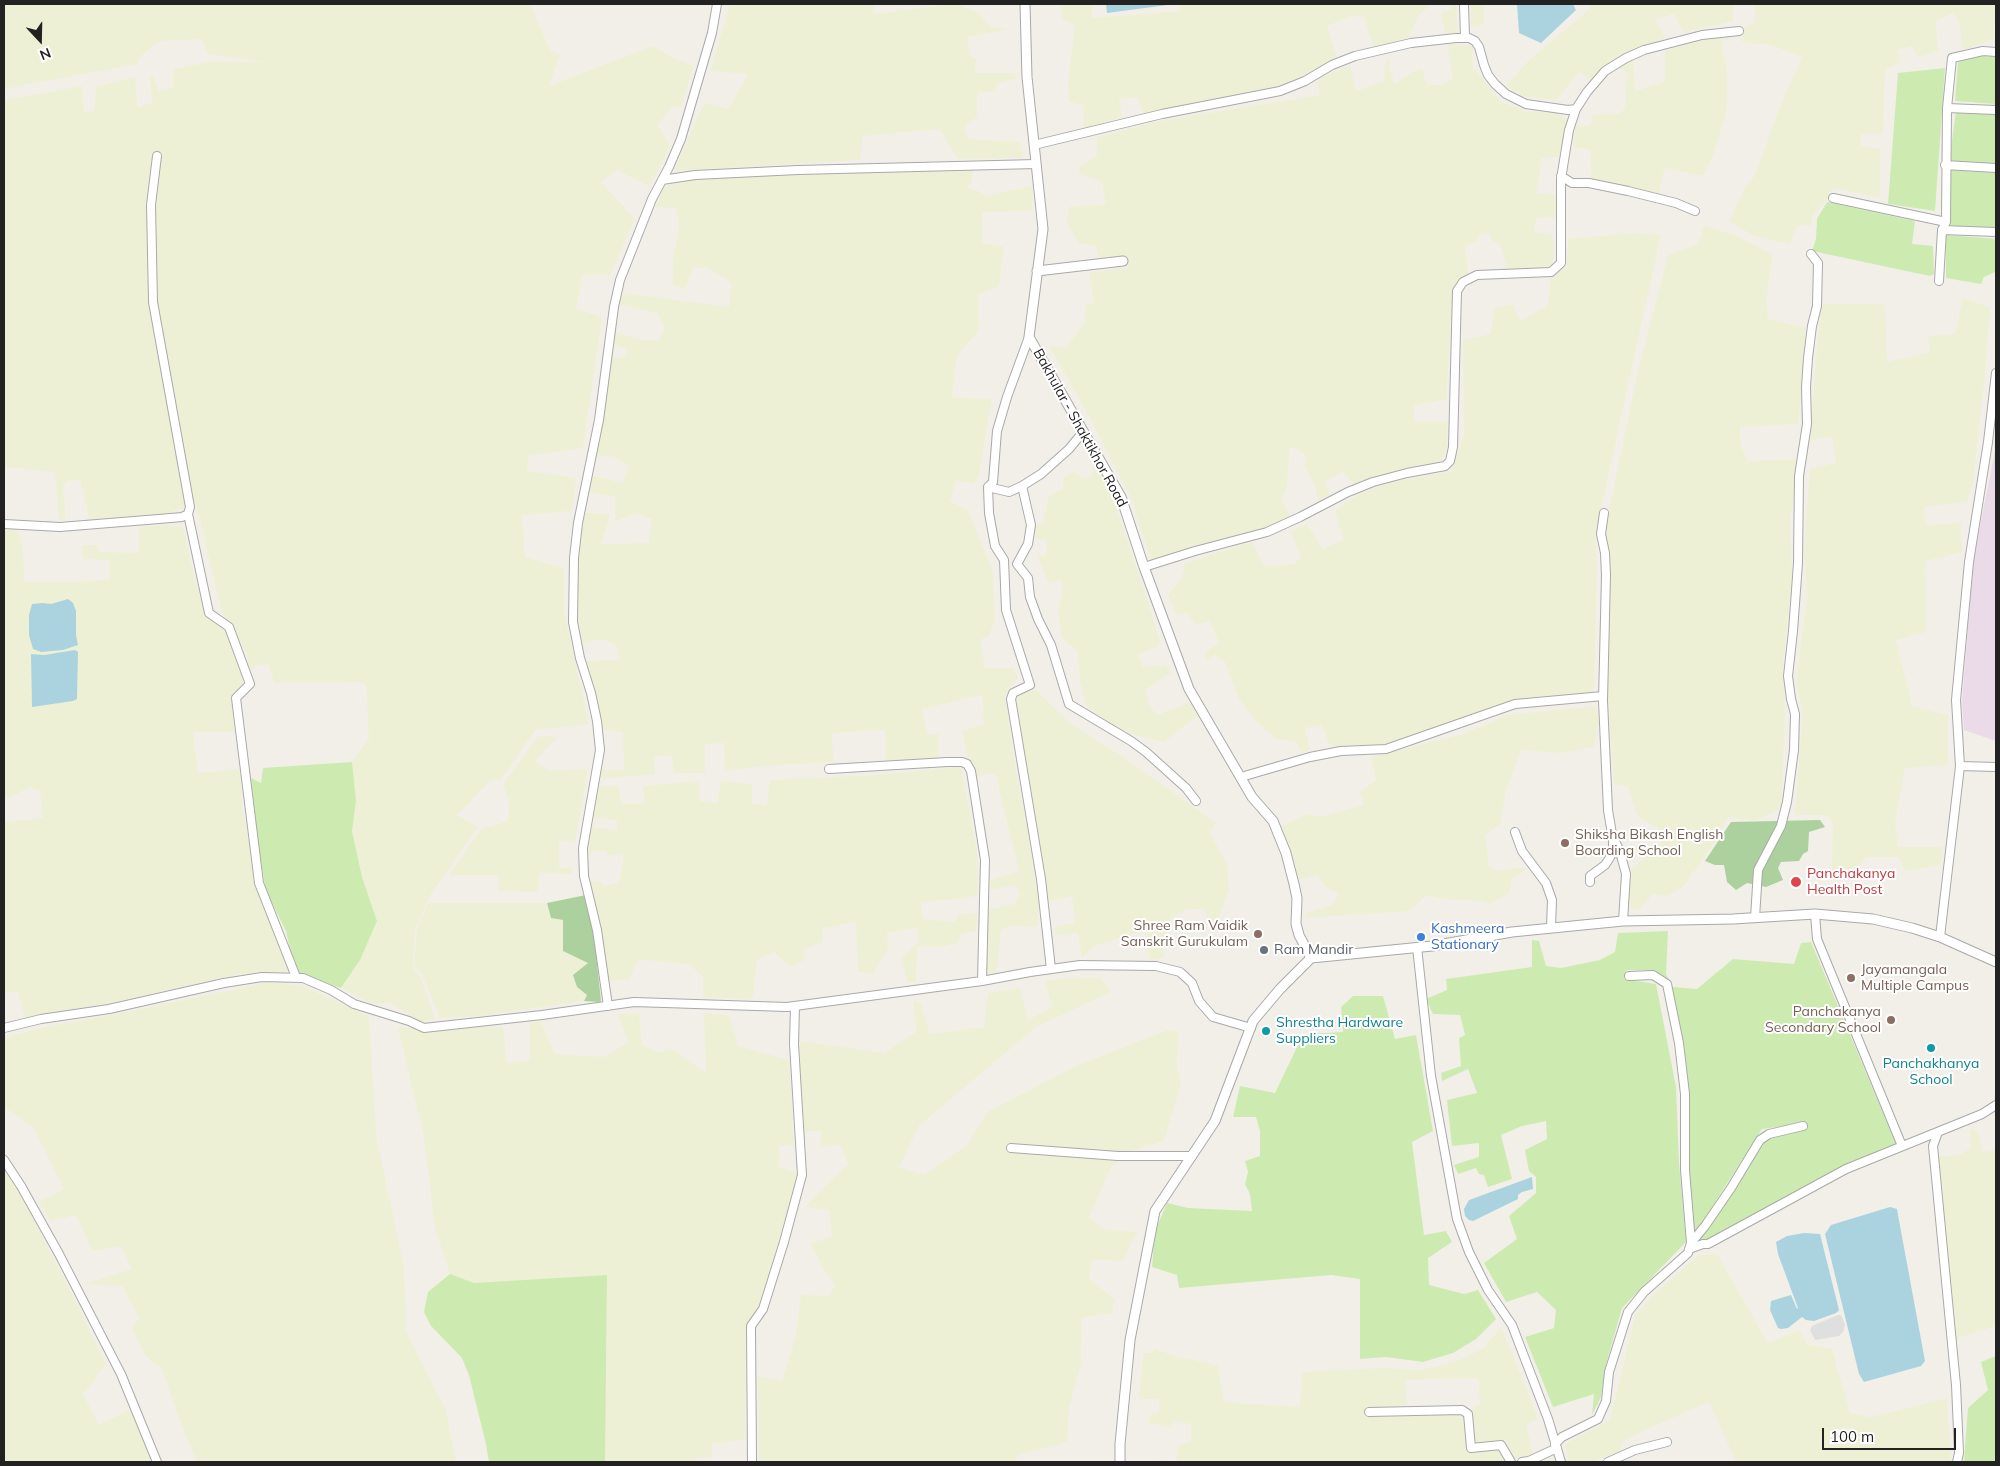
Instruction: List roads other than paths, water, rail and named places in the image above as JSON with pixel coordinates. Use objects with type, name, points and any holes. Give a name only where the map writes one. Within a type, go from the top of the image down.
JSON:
[{"type":"street","points":[[608,1006],[597,930],[584,876],[583,848],[600,750],[595,711],[580,658],[573,622],[574,558],[578,523],[599,420],[614,307],[620,280],[652,199],[681,140],[712,33],[717,4]]},
{"type":"street","name":"Bakhular - Shaktikhor Road","points":[[1025,4],[1027,77],[1043,230],[1029,337],[1121,497],[1144,567],[1189,689],[1252,797],[1273,821],[1286,853],[1296,898],[1296,924],[1302,943],[1311,958]]},
{"type":"street","points":[[1464,4],[1465,38]]},
{"type":"street","points":[[1144,567],[1195,550],[1267,532],[1348,492],[1373,482],[1407,472],[1445,466],[1450,461],[1453,447],[1458,291],[1463,282],[1477,275],[1550,272],[1561,263],[1561,176],[1569,130],[1576,109],[1587,92],[1605,71],[1644,50],[1702,35],[1739,31]]},
{"type":"street","points":[[1034,145],[1162,114],[1280,91],[1305,81],[1332,65],[1388,48],[1436,39],[1465,38],[1475,41],[1479,47],[1488,75],[1506,94],[1526,104],[1568,110],[1576,109]]},
{"type":"street","points":[[1939,281],[1942,230],[1946,222],[1947,108],[1952,58],[1984,51],[1996,52]]},
{"type":"street","points":[[1947,108],[1996,110]]},
{"type":"street","points":[[157,156],[151,205],[153,302],[190,507],[188,514],[209,612],[229,627],[250,684],[236,698],[259,883],[296,978]]},
{"type":"street","points":[[662,180],[695,176],[798,170],[1036,164]]},
{"type":"street","points":[[1945,165],[1996,168]]},
{"type":"street","points":[[1561,176],[1572,183],[1589,183],[1628,191],[1676,203],[1695,211]]},
{"type":"street","points":[[1833,198],[1946,222]]},
{"type":"street","points":[[1942,230],[1996,232]]},
{"type":"street","points":[[1755,918],[1758,870],[1781,826],[1787,802],[1794,750],[1795,714],[1788,676],[1798,564],[1799,476],[1807,424],[1808,368],[1812,326],[1818,306],[1818,263],[1811,254]]},
{"type":"street","points":[[1038,272],[1124,261]]},
{"type":"street","points":[[1029,337],[997,431],[993,482],[988,487],[989,513],[995,546],[1004,560],[1006,610],[1030,685],[1013,693],[1011,699],[1041,878],[1051,969]]},
{"type":"street","points":[[1940,937],[1960,766],[1956,700],[1969,562],[1988,442],[1996,373]]},
{"type":"street","points":[[988,487],[1009,492],[1022,486],[1041,474],[1069,449],[1083,432]]},
{"type":"street","points":[[1022,486],[1031,525],[1028,544],[1018,564],[1028,578],[1030,597],[1051,645],[1069,704],[1146,752],[1186,788],[1196,802]]},
{"type":"street","points":[[1604,513],[1601,534],[1605,553],[1606,575],[1603,696],[1608,810],[1614,838],[1626,874],[1623,922]]},
{"type":"street","points":[[4,524],[60,527],[182,517],[188,514]]},
{"type":"street","points":[[1241,777],[1318,755],[1341,751],[1386,749],[1515,704],[1603,696]]},
{"type":"street","points":[[829,769],[947,762],[968,764],[971,771],[985,860],[982,981]]},
{"type":"street","points":[[1960,766],[1996,767]]},
{"type":"street","points":[[1515,832],[1522,851],[1546,883],[1552,900],[1551,928]]},
{"type":"street","points":[[1590,882],[1590,876],[1610,859],[1614,838]]},
{"type":"street","points":[[1815,914],[1817,938],[1902,1146]]},
{"type":"street","points":[[1120,1462],[1130,1340],[1155,1211],[1215,1121],[1253,1021],[1280,989],[1311,958],[1418,947],[1512,932],[1551,928],[1623,922],[1815,914],[1873,919],[1912,928],[1940,937],[1996,962]]},
{"type":"street","points":[[1418,947],[1431,1076],[1457,1218],[1469,1252],[1488,1290],[1512,1325],[1548,1419],[1561,1462]]},
{"type":"street","points":[[4,1028],[41,1019],[118,1007],[224,983],[262,977],[303,978],[330,990],[354,1004],[410,1021],[424,1028],[634,1002],[794,1006],[982,981],[1051,969],[1080,966],[1156,966],[1180,972],[1192,984],[1199,1001],[1213,1017],[1251,1028]]},
{"type":"street","points":[[1522,1462],[1529,1461],[1556,1446],[1562,1437],[1598,1419],[1606,1401],[1609,1372],[1628,1312],[1644,1292],[1688,1253],[1690,1246],[1684,1170],[1685,1094],[1679,1043],[1667,984],[1654,975],[1629,976]]},
{"type":"street","points":[[752,1462],[751,1326],[763,1309],[784,1242],[802,1174],[794,1044],[794,1006]]},
{"type":"street","points":[[1690,1246],[1708,1244],[1846,1170],[1982,1114],[1996,1105]]},
{"type":"street","points":[[1690,1246],[1731,1188],[1760,1140],[1769,1134],[1803,1126]]},
{"type":"street","points":[[1938,1132],[1933,1146],[1956,1385],[1957,1462]]},
{"type":"street","points":[[1011,1148],[1118,1156],[1192,1156]]},
{"type":"street","points":[[4,1160],[21,1186],[59,1254],[120,1374],[158,1462]]},
{"type":"street","points":[[1370,1412],[1462,1410],[1468,1414],[1472,1448],[1501,1445],[1511,1462]]},
{"type":"street","points":[[1608,1462],[1635,1450],[1667,1442]]},
{"type":"water","points":[[1106,4],[1168,4],[1168,5],[1107,13]]},
{"type":"water","points":[[1517,4],[1573,4],[1576,10],[1541,43],[1519,33]]},
{"type":"water","points":[[68,599],[73,603],[76,611],[78,645],[63,650],[41,652],[33,649],[29,635],[29,615],[32,604],[51,604]]},
{"type":"water","points":[[75,650],[78,652],[77,699],[32,707],[31,654],[44,655]]},
{"type":"water","points":[[1532,1177],[1533,1189],[1522,1192],[1518,1195],[1518,1199],[1473,1221],[1465,1216],[1464,1209],[1469,1200]]},
{"type":"water","points":[[1890,1207],[1897,1209],[1925,1361],[1921,1366],[1864,1382],[1859,1374],[1825,1234],[1831,1225]]},
{"type":"water","points":[[1804,1233],[1820,1234],[1839,1310],[1836,1313],[1814,1321],[1806,1320],[1802,1317],[1788,1328],[1781,1329],[1778,1328],[1770,1310],[1771,1301],[1791,1295],[1798,1308],[1778,1254],[1776,1242],[1787,1236]]},
{"type":"place","name":"Shiksha Bikash English Boarding School","points":[[1565,843]]},
{"type":"place","name":"Panchakanya Health Post","points":[[1796,882]]},
{"type":"place","name":"Shree Ram Vaidik Sanskrit Gurukulam","points":[[1258,934]]},
{"type":"place","name":"Kashmeera Stationary","points":[[1421,937]]},
{"type":"place","name":"Ram Mandir","points":[[1264,950]]},
{"type":"place","name":"Jayamangala Multiple Campus","points":[[1851,978]]},
{"type":"place","name":"Panchakanya Secondary School","points":[[1891,1020]]},
{"type":"place","name":"Shrestha Hardware Suppliers","points":[[1266,1031]]},
{"type":"place","name":"Panchakhanya School","points":[[1931,1048]]}]
